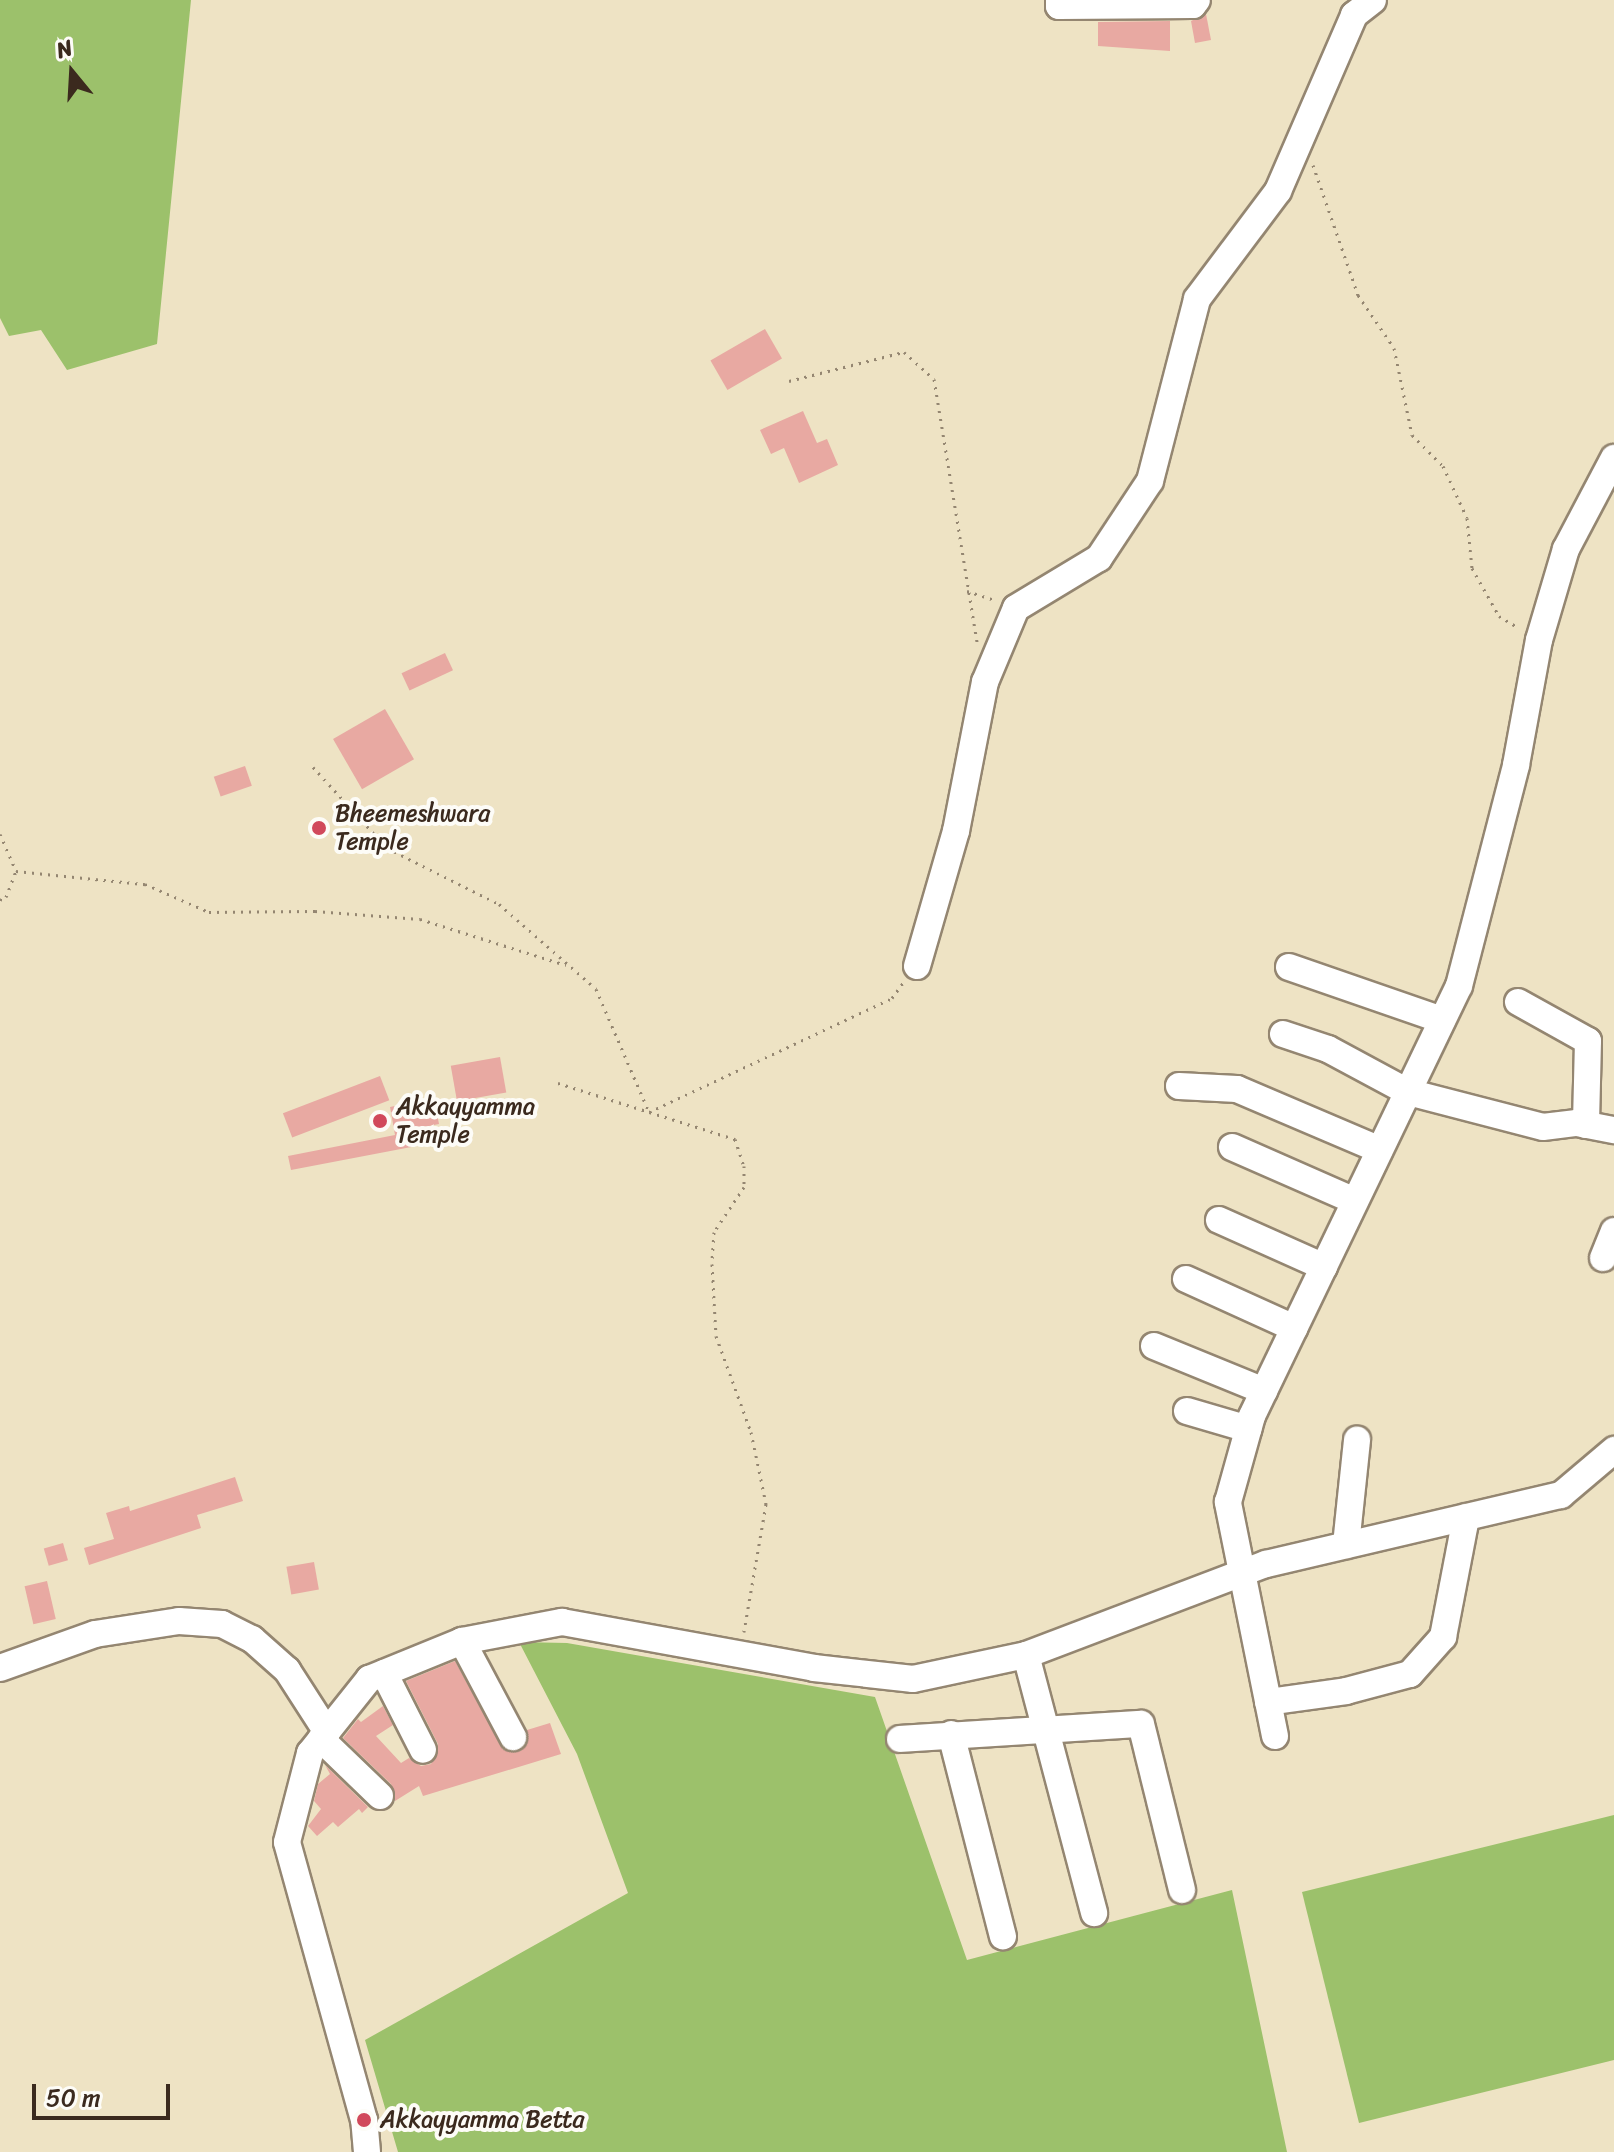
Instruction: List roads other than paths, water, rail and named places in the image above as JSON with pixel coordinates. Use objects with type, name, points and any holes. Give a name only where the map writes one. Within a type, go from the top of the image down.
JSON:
[{"type":"street","points":[[1059,0],[1059,6],[1193,5],[1197,0]]},
{"type":"street","points":[[917,966],[956,831],[985,682],[1016,608],[1099,558],[1150,481],[1197,299],[1278,191],[1354,15],[1373,0]]},
{"type":"street","points":[[1275,1736],[1239,1574],[1228,1502],[1248,1429],[1264,1391],[1459,986],[1516,765],[1539,640],[1566,549],[1614,458]]},
{"type":"street","points":[[1289,967],[1442,1020]]},
{"type":"street","points":[[1518,1002],[1588,1041],[1586,1125]]},
{"type":"street","points":[[1283,1034],[1328,1049],[1408,1092],[1543,1127],[1586,1125],[1614,1130]]},
{"type":"street","points":[[1179,1086],[1237,1089],[1380,1150]]},
{"type":"street","points":[[1232,1147],[1355,1201]]},
{"type":"street","points":[[1219,1220],[1324,1267]]},
{"type":"street","points":[[1603,1258],[1614,1231]]},
{"type":"street","points":[[1186,1279],[1294,1328]]},
{"type":"street","points":[[1154,1346],[1264,1391]]},
{"type":"street","points":[[1187,1411],[1248,1429]]},
{"type":"street","points":[[1346,1545],[1357,1440]]},
{"type":"street","points":[[367,2152],[364,2120],[287,1842],[310,1753],[369,1679],[462,1641],[562,1622],[741,1651],[814,1668],[913,1679],[1026,1655],[1239,1574],[1346,1545],[1561,1495],[1614,1450]]},
{"type":"street","points":[[1587,1473],[1614,1476]]},
{"type":"street","points":[[1268,1702],[1346,1691],[1410,1674],[1443,1637],[1466,1517]]},
{"type":"street","points":[[0,1668],[95,1634],[179,1621],[222,1624],[252,1639],[287,1670],[324,1735],[380,1796]]},
{"type":"street","points":[[462,1641],[513,1737]]},
{"type":"street","points":[[1026,1655],[1094,1913]]},
{"type":"street","points":[[384,1673],[423,1750]]},
{"type":"street","points":[[900,1739],[1045,1726],[1141,1724],[1182,1890]]},
{"type":"street","points":[[951,1734],[1003,1936]]},
{"type":"place","name":"Bheemeshwara Temple","points":[[319,828]]},
{"type":"place","name":"Akkayyamma Temple","points":[[380,1121]]},
{"type":"place","name":"Akkayyamma Betta","points":[[364,2120]]}]
